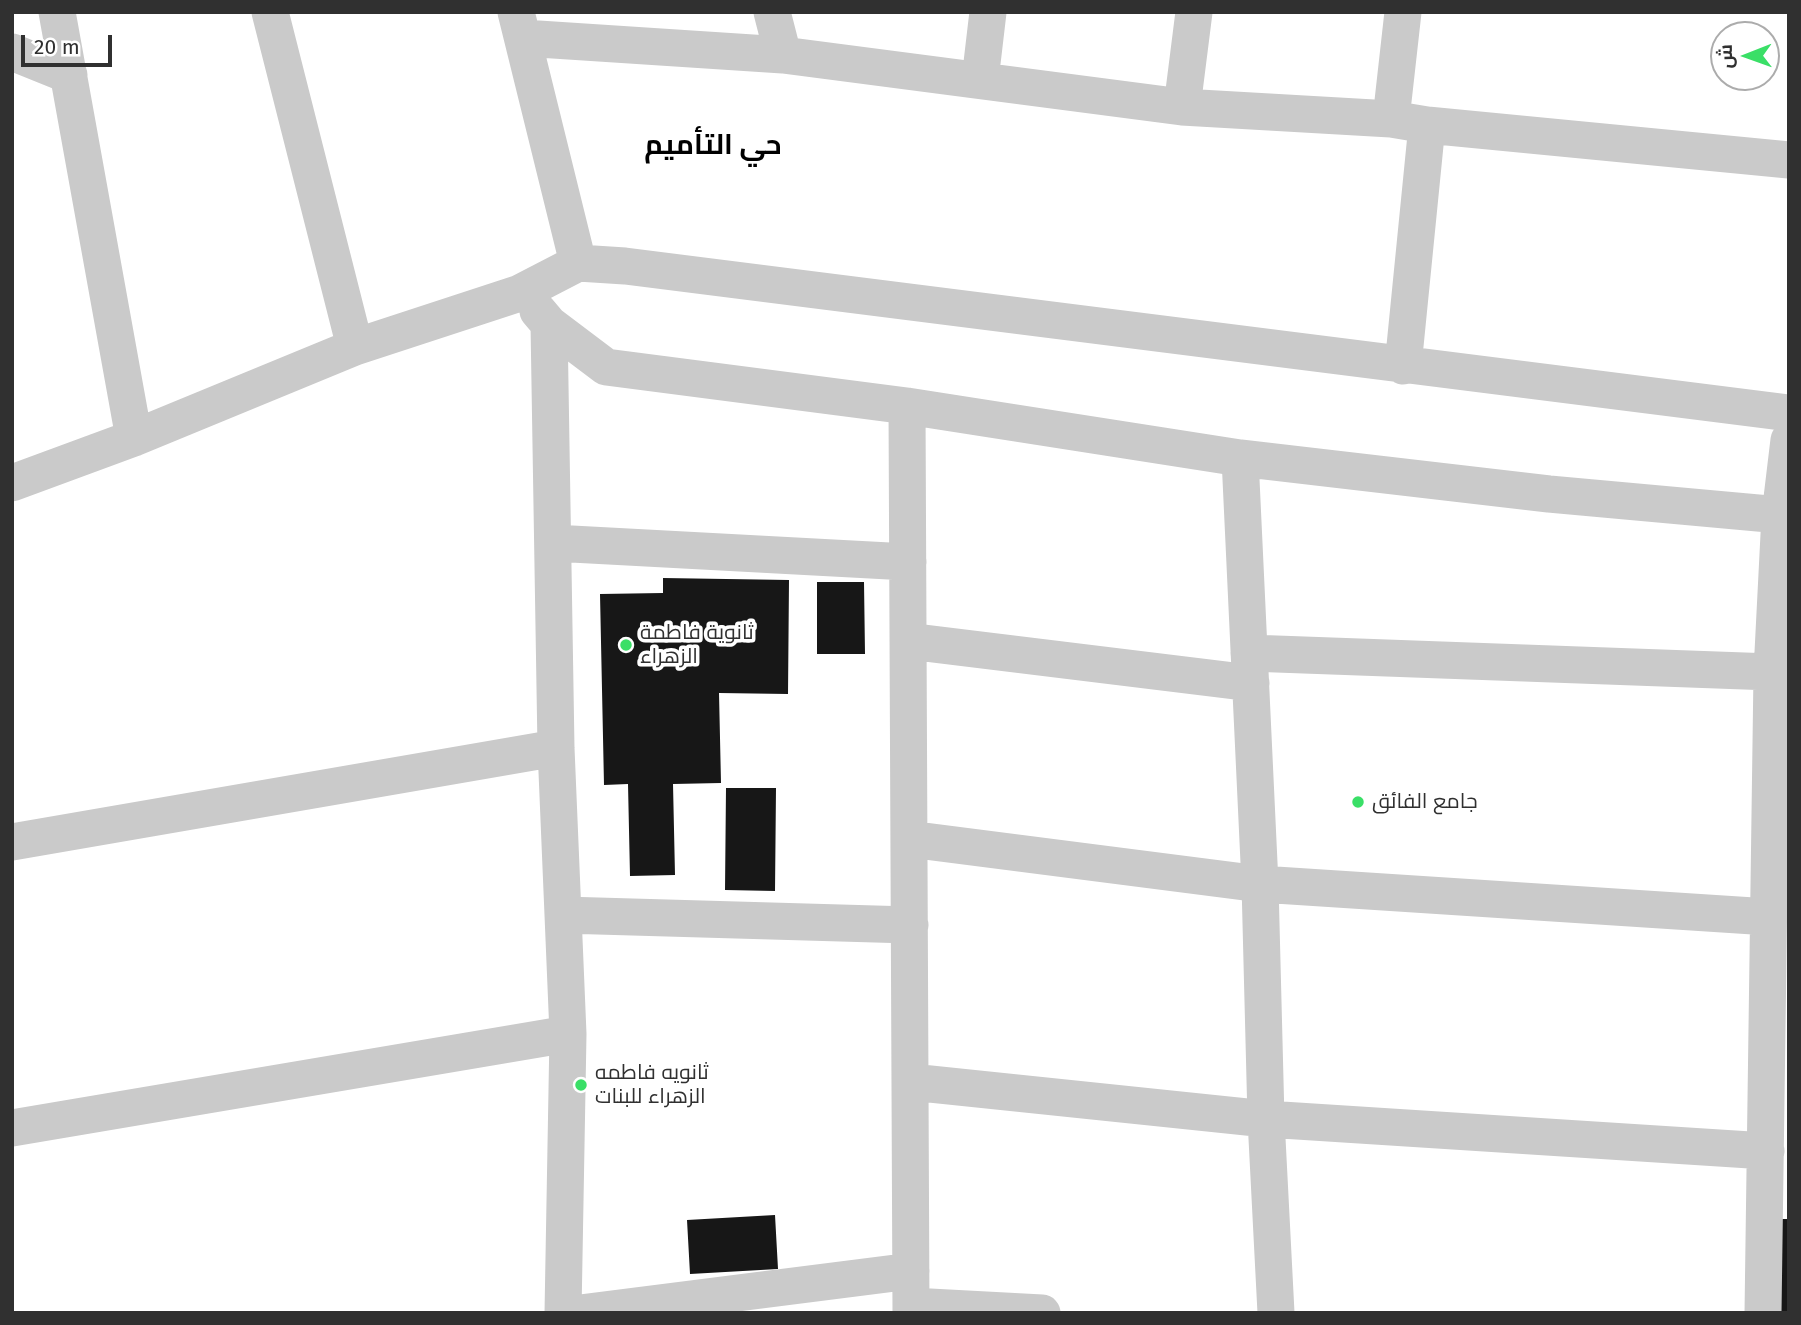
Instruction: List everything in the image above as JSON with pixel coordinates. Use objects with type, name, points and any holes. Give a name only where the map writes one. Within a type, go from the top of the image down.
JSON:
[{"type":"street","points":[[57,12],[134,438]]},
{"type":"street","points":[[270,12],[355,347]]},
{"type":"street","points":[[772,12],[783,55]]},
{"type":"street","points":[[980,80],[988,12]]},
{"type":"street","points":[[1182,107],[1194,12]]},
{"type":"street","points":[[1391,119],[1403,12]]},
{"type":"street","points":[[578,263],[520,25],[783,55],[1182,107],[1391,119],[1427,125],[1789,160]]},
{"type":"street","points":[[12,52],[69,75]]},
{"type":"street","points":[[1403,366],[1427,125]]},
{"type":"street","points":[[12,483],[134,438],[355,347],[520,293],[578,263],[625,266],[1789,413]]},
{"type":"street","points":[[520,293],[550,324],[606,367],[907,406],[1240,458],[1549,494],[1780,515]]},
{"type":"street","points":[[550,324],[556,748],[568,1034],[563,1313]]},
{"type":"street","points":[[907,406],[911,1297]]},
{"type":"street","points":[[1763,1313],[1772,672],[1780,515],[1789,440]]},
{"type":"street","points":[[1240,458],[1276,1313]]},
{"type":"street","points":[[553,543],[908,562]]},
{"type":"street","points":[[908,641],[1250,668],[1772,672]]},
{"type":"street","points":[[12,842],[556,748]]},
{"type":"street","points":[[909,839],[1260,884],[1769,916]]},
{"type":"street","points":[[563,915],[910,925]]},
{"type":"street","points":[[12,1128],[568,1034]]},
{"type":"street","points":[[911,1082],[1266,1119],[1766,1151]]},
{"type":"street","points":[[580,1313],[911,1297],[1042,1313]]},
{"type":"building","points":[[663,578],[789,580],[788,694],[719,693],[721,783],[673,784],[675,875],[630,876],[628,784],[604,785],[600,594],[663,593]]},
{"type":"building","points":[[817,582],[864,582],[865,654],[817,654]]},
{"type":"building","points":[[726,788],[776,788],[775,891],[725,890]]},
{"type":"building","points":[[775,1215],[778,1269],[690,1274],[687,1220]]},
{"type":"building","points":[[1778,1219],[1789,1219],[1789,1313],[1779,1313]]},
{"type":"place","name":"ثانوية فاطمة الزهراء","points":[[626,645]]},
{"type":"place","name":"جامع الفائق","points":[[1358,802]]},
{"type":"place","name":"ثانويه فاطمه الزهراء للبنات","points":[[581,1085]]},
{"type":"district","name":"حي التأميم","points":[[713,146]]}]
